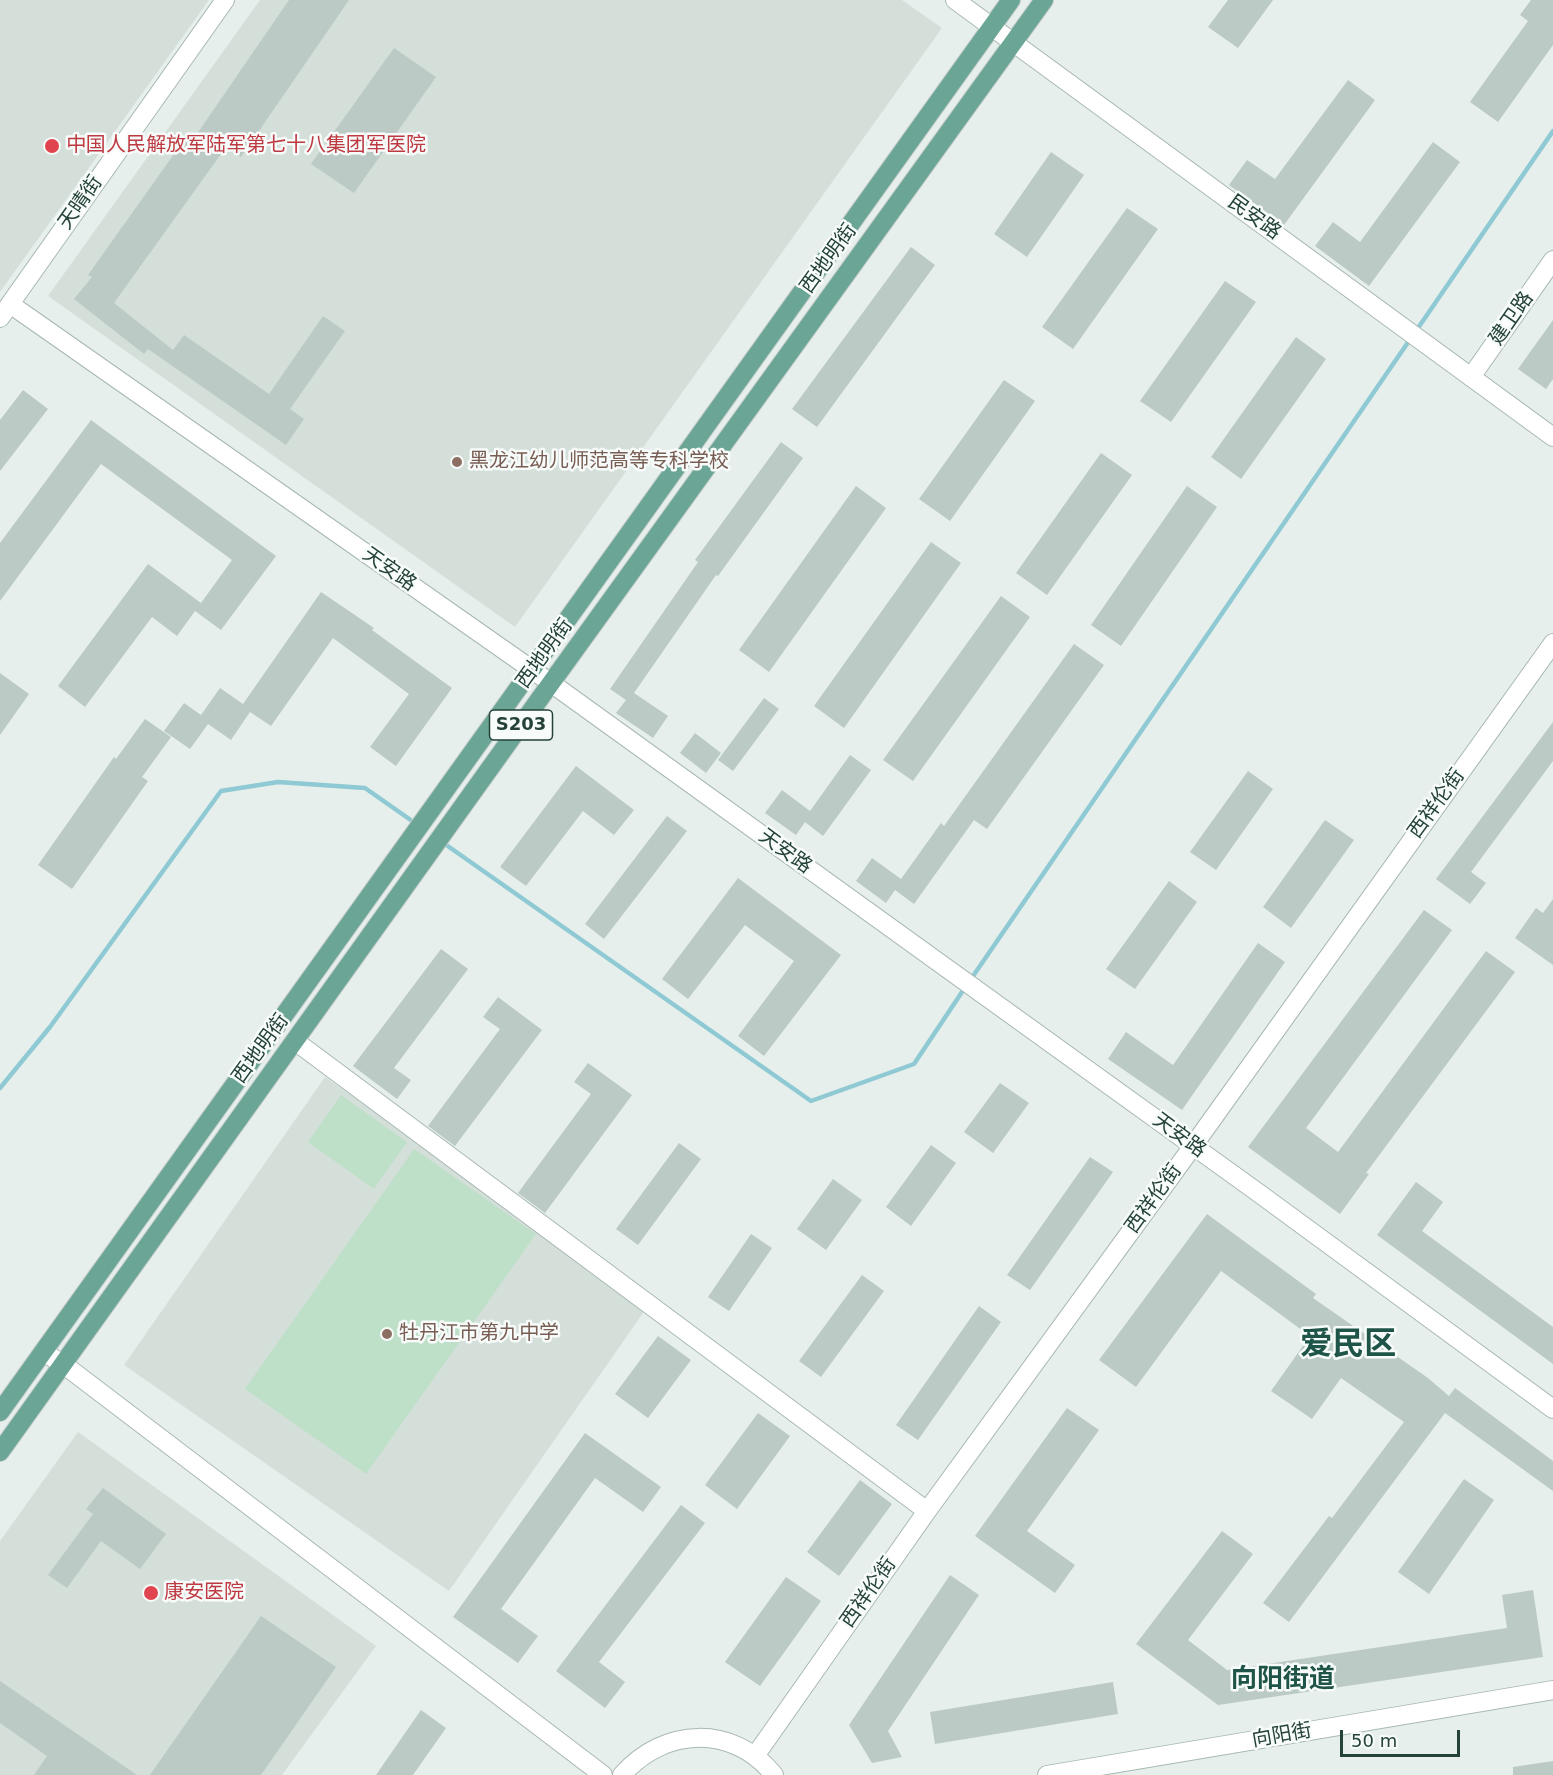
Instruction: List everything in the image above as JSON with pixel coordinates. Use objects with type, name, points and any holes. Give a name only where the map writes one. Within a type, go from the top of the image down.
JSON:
[{"type":"main road","name":"西地明街","points":[[0,1412],[1011,0]]},
{"type":"main road","name":"西地明街","points":[[0,1452],[1044,0]]},
{"type":"street","name":"天晴街","points":[[5,311],[225,0]]},
{"type":"street","name":"民安路","points":[[955,0],[1553,436]]},
{"type":"street","name":"建卫路","points":[[1471,377],[1553,260]]},
{"type":"street","name":"天安路","points":[[5,311],[551,683],[1553,1409]]},
{"type":"street","name":"西祥伦街","points":[[755,1756],[927,1511],[1193,1146],[1553,643]]},
{"type":"street","points":[[294,1041],[927,1511]]},
{"type":"street","points":[[43,1352],[63,1364],[603,1775]]},
{"type":"street","name":"向阳街","points":[[1047,1775],[1553,1690]]},
{"type":"street","points":[[622,1775],[636,1759],[664,1743],[695,1737],[727,1741],[755,1756],[774,1775]]},
{"type":"shaded area","name":"中国人民解放军陆军第七十八集团军医院","points":[[0,0],[209,0],[0,292]]},
{"type":"shaded area","name":"黑龙江幼儿师范高等专科学校","points":[[260,0],[902,0],[942,28],[515,627],[48,296]]},
{"type":"shaded area","name":"牡丹江市第九中学","points":[[325,1077],[650,1303],[449,1591],[124,1365]]},
{"type":"shaded area","name":"康安医院","points":[[78,1432],[376,1646],[282,1775],[0,1775],[0,1541]]},
{"type":"green space","points":[[341,1095],[407,1142],[374,1189],[308,1142]]},
{"type":"green space","points":[[414,1149],[536,1234],[366,1474],[245,1389]]},
{"type":"building","points":[[289,0],[349,0],[241,157],[226,147],[114,303],[173,350],[184,335],[269,394],[323,316],[345,331],[290,409],[304,419],[286,445],[148,349],[144,354],[74,299],[92,277],[88,275],[184,140],[190,144]]},
{"type":"building","points":[[1228,0],[1273,0],[1238,48],[1208,27]]},
{"type":"building","points":[[1531,0],[1553,0],[1553,45],[1498,122],[1470,102],[1528,21],[1520,15]]},
{"type":"building","points":[[394,48],[436,77],[354,193],[311,164]]},
{"type":"building","points":[[1348,80],[1375,100],[1284,225],[1229,185],[1247,160],[1275,179]]},
{"type":"building","points":[[1433,142],[1460,162],[1369,286],[1315,246],[1333,222],[1360,242]]},
{"type":"building","points":[[1051,152],[1084,175],[1027,257],[994,234]]},
{"type":"building","points":[[1127,208],[1158,229],[1073,349],[1042,327]]},
{"type":"building","points":[[911,247],[935,265],[817,427],[792,409]]},
{"type":"building","points":[[1225,281],[1256,302],[1171,422],[1140,401]]},
{"type":"building","points":[[1553,320],[1553,379],[1546,389],[1518,369]]},
{"type":"building","points":[[1296,337],[1326,359],[1241,479],[1211,457]]},
{"type":"building","points":[[1004,380],[1035,401],[950,521],[919,499]]},
{"type":"building","points":[[23,390],[48,409],[0,471],[0,420]]},
{"type":"building","points":[[91,420],[276,556],[221,630],[195,611],[177,636],[152,617],[85,707],[58,686],[148,564],[201,603],[232,560],[101,464],[0,601],[0,543]]},
{"type":"building","points":[[781,442],[803,458],[718,576],[716,575],[634,693],[668,716],[653,738],[616,713],[626,700],[610,689],[698,562],[695,560]]},
{"type":"building","points":[[1101,453],[1132,475],[1047,595],[1016,573]]},
{"type":"building","points":[[856,486],[886,508],[769,672],[739,650]]},
{"type":"building","points":[[1187,486],[1217,507],[1121,646],[1091,625]]},
{"type":"building","points":[[931,542],[961,563],[844,728],[814,706]]},
{"type":"building","points":[[321,592],[374,628],[372,630],[452,688],[396,766],[370,747],[409,694],[333,638],[271,726],[250,712],[231,740],[208,724],[190,749],[164,731],[184,703],[201,715],[220,688],[243,704]]},
{"type":"building","points":[[1001,596],[1030,617],[913,781],[883,760]]},
{"type":"building","points":[[1074,644],[1104,665],[987,829],[974,820],[914,904],[895,890],[886,903],[856,881],[872,858],[901,879],[941,823],[944,826]]},
{"type":"building","points":[[0,673],[29,694],[0,735]]},
{"type":"building","points":[[764,698],[779,709],[733,771],[718,760]]},
{"type":"building","points":[[145,719],[171,737],[142,777],[148,781],[72,889],[38,865],[114,757],[116,759]]},
{"type":"building","points":[[1553,722],[1553,761],[1471,872],[1486,883],[1470,904],[1436,879]]},
{"type":"building","points":[[695,733],[721,753],[706,773],[680,753]]},
{"type":"building","points":[[850,755],[871,770],[823,836],[805,822],[796,835],[765,813],[782,790],[810,811]]},
{"type":"building","points":[[576,766],[634,810],[614,835],[583,811],[526,886],[500,867]]},
{"type":"building","points":[[1248,771],[1273,789],[1216,870],[1190,852]]},
{"type":"building","points":[[667,816],[687,831],[604,939],[585,924]]},
{"type":"building","points":[[1325,820],[1354,840],[1291,928],[1263,907]]},
{"type":"building","points":[[738,878],[841,955],[764,1056],[738,1036],[794,961],[745,925],[688,999],[662,979]]},
{"type":"building","points":[[1169,881],[1197,902],[1135,989],[1106,969]]},
{"type":"building","points":[[1553,899],[1553,965],[1515,938],[1536,908],[1543,913]]},
{"type":"building","points":[[1424,910],[1452,930],[1306,1128],[1338,1152],[1486,951],[1515,972],[1366,1173],[1369,1174],[1340,1214],[1248,1147]]},
{"type":"building","points":[[1258,943],[1285,962],[1182,1110],[1108,1059],[1126,1032],[1173,1065]]},
{"type":"building","points":[[441,949],[468,969],[394,1068],[411,1080],[397,1099],[353,1066]]},
{"type":"building","points":[[498,997],[542,1030],[455,1146],[428,1126],[500,1029],[483,1017]]},
{"type":"building","points":[[588,1063],[632,1095],[545,1213],[518,1193],[591,1094],[574,1082]]},
{"type":"building","points":[[1000,1083],[1029,1103],[993,1153],[964,1132]]},
{"type":"building","points":[[679,1143],[701,1159],[638,1245],[616,1229]]},
{"type":"building","points":[[931,1145],[956,1163],[911,1226],[886,1207]]},
{"type":"building","points":[[1090,1157],[1113,1172],[1030,1290],[1007,1275]]},
{"type":"building","points":[[833,1179],[862,1200],[826,1250],[797,1229]]},
{"type":"building","points":[[1416,1182],[1443,1202],[1422,1231],[1553,1327],[1553,1364],[1377,1235]]},
{"type":"building","points":[[1207,1214],[1316,1294],[1313,1298],[1428,1378],[1449,1396],[1455,1388],[1553,1461],[1553,1491],[1445,1413],[1289,1622],[1263,1603],[1329,1516],[1332,1518],[1404,1422],[1341,1378],[1312,1419],[1271,1391],[1310,1336],[1221,1271],[1136,1387],[1099,1360]]},
{"type":"building","points":[[751,1234],[772,1248],[729,1311],[708,1297]]},
{"type":"building","points":[[862,1275],[884,1291],[821,1377],[799,1361]]},
{"type":"building","points":[[979,1306],[1001,1322],[918,1440],[896,1425]]},
{"type":"building","points":[[658,1336],[691,1360],[648,1418],[615,1394]]},
{"type":"building","points":[[1067,1408],[1099,1430],[1027,1531],[1075,1565],[1055,1593],[975,1536]]},
{"type":"building","points":[[758,1413],[790,1436],[737,1509],[705,1485]]},
{"type":"building","points":[[585,1433],[661,1487],[643,1512],[595,1478],[501,1609],[538,1636],[518,1663],[453,1617]]},
{"type":"building","points":[[1464,1479],[1494,1500],[1429,1594],[1398,1572]]},
{"type":"building","points":[[860,1480],[892,1504],[839,1576],[807,1552]]},
{"type":"building","points":[[103,1488],[166,1534],[140,1569],[101,1541],[67,1588],[48,1575],[93,1514],[86,1509]]},
{"type":"building","points":[[681,1505],[705,1523],[599,1662],[625,1682],[605,1708],[556,1671]]},
{"type":"building","points":[[1222,1531],[1253,1554],[1188,1640],[1227,1670],[1507,1628],[1502,1595],[1533,1590],[1543,1657],[1218,1705],[1136,1644]]},
{"type":"building","points":[[950,1575],[979,1595],[888,1731],[902,1757],[872,1763],[849,1725]]},
{"type":"building","points":[[786,1577],[821,1601],[760,1686],[725,1662]]},
{"type":"building","points":[[261,1616],[336,1667],[261,1775],[150,1775]]},
{"type":"building","points":[[0,1681],[137,1775],[34,1775],[47,1756],[0,1723]]},
{"type":"building","points":[[1113,1682],[1118,1714],[935,1744],[930,1712]]},
{"type":"building","points":[[421,1710],[446,1728],[413,1775],[376,1775]]},
{"type":"building","points":[[1553,1761],[1553,1775],[1513,1775],[1513,1767]]},
{"type":"waterway","points":[[1416,331],[1553,131]]},
{"type":"waterway","points":[[971,979],[1411,338]]},
{"type":"waterway","points":[[0,1088],[50,1027],[221,791],[278,782],[365,788],[415,823]]},
{"type":"waterway","points":[[442,842],[811,1101],[914,1064],[966,986]]},
{"type":"place","name":"中国人民解放军陆军第七十八集团军医院","points":[[52,146]]},
{"type":"place","name":"黑龙江幼儿师范高等专科学校","points":[[457,462]]},
{"type":"place","name":"牡丹江市第九中学","points":[[387,1334]]},
{"type":"place","name":"康安医院","points":[[151,1593]]},
{"type":"district","name":"爱民区","points":[[1348,1346]]},
{"type":"district","name":"向阳街道","points":[[1283,1680]]}]
